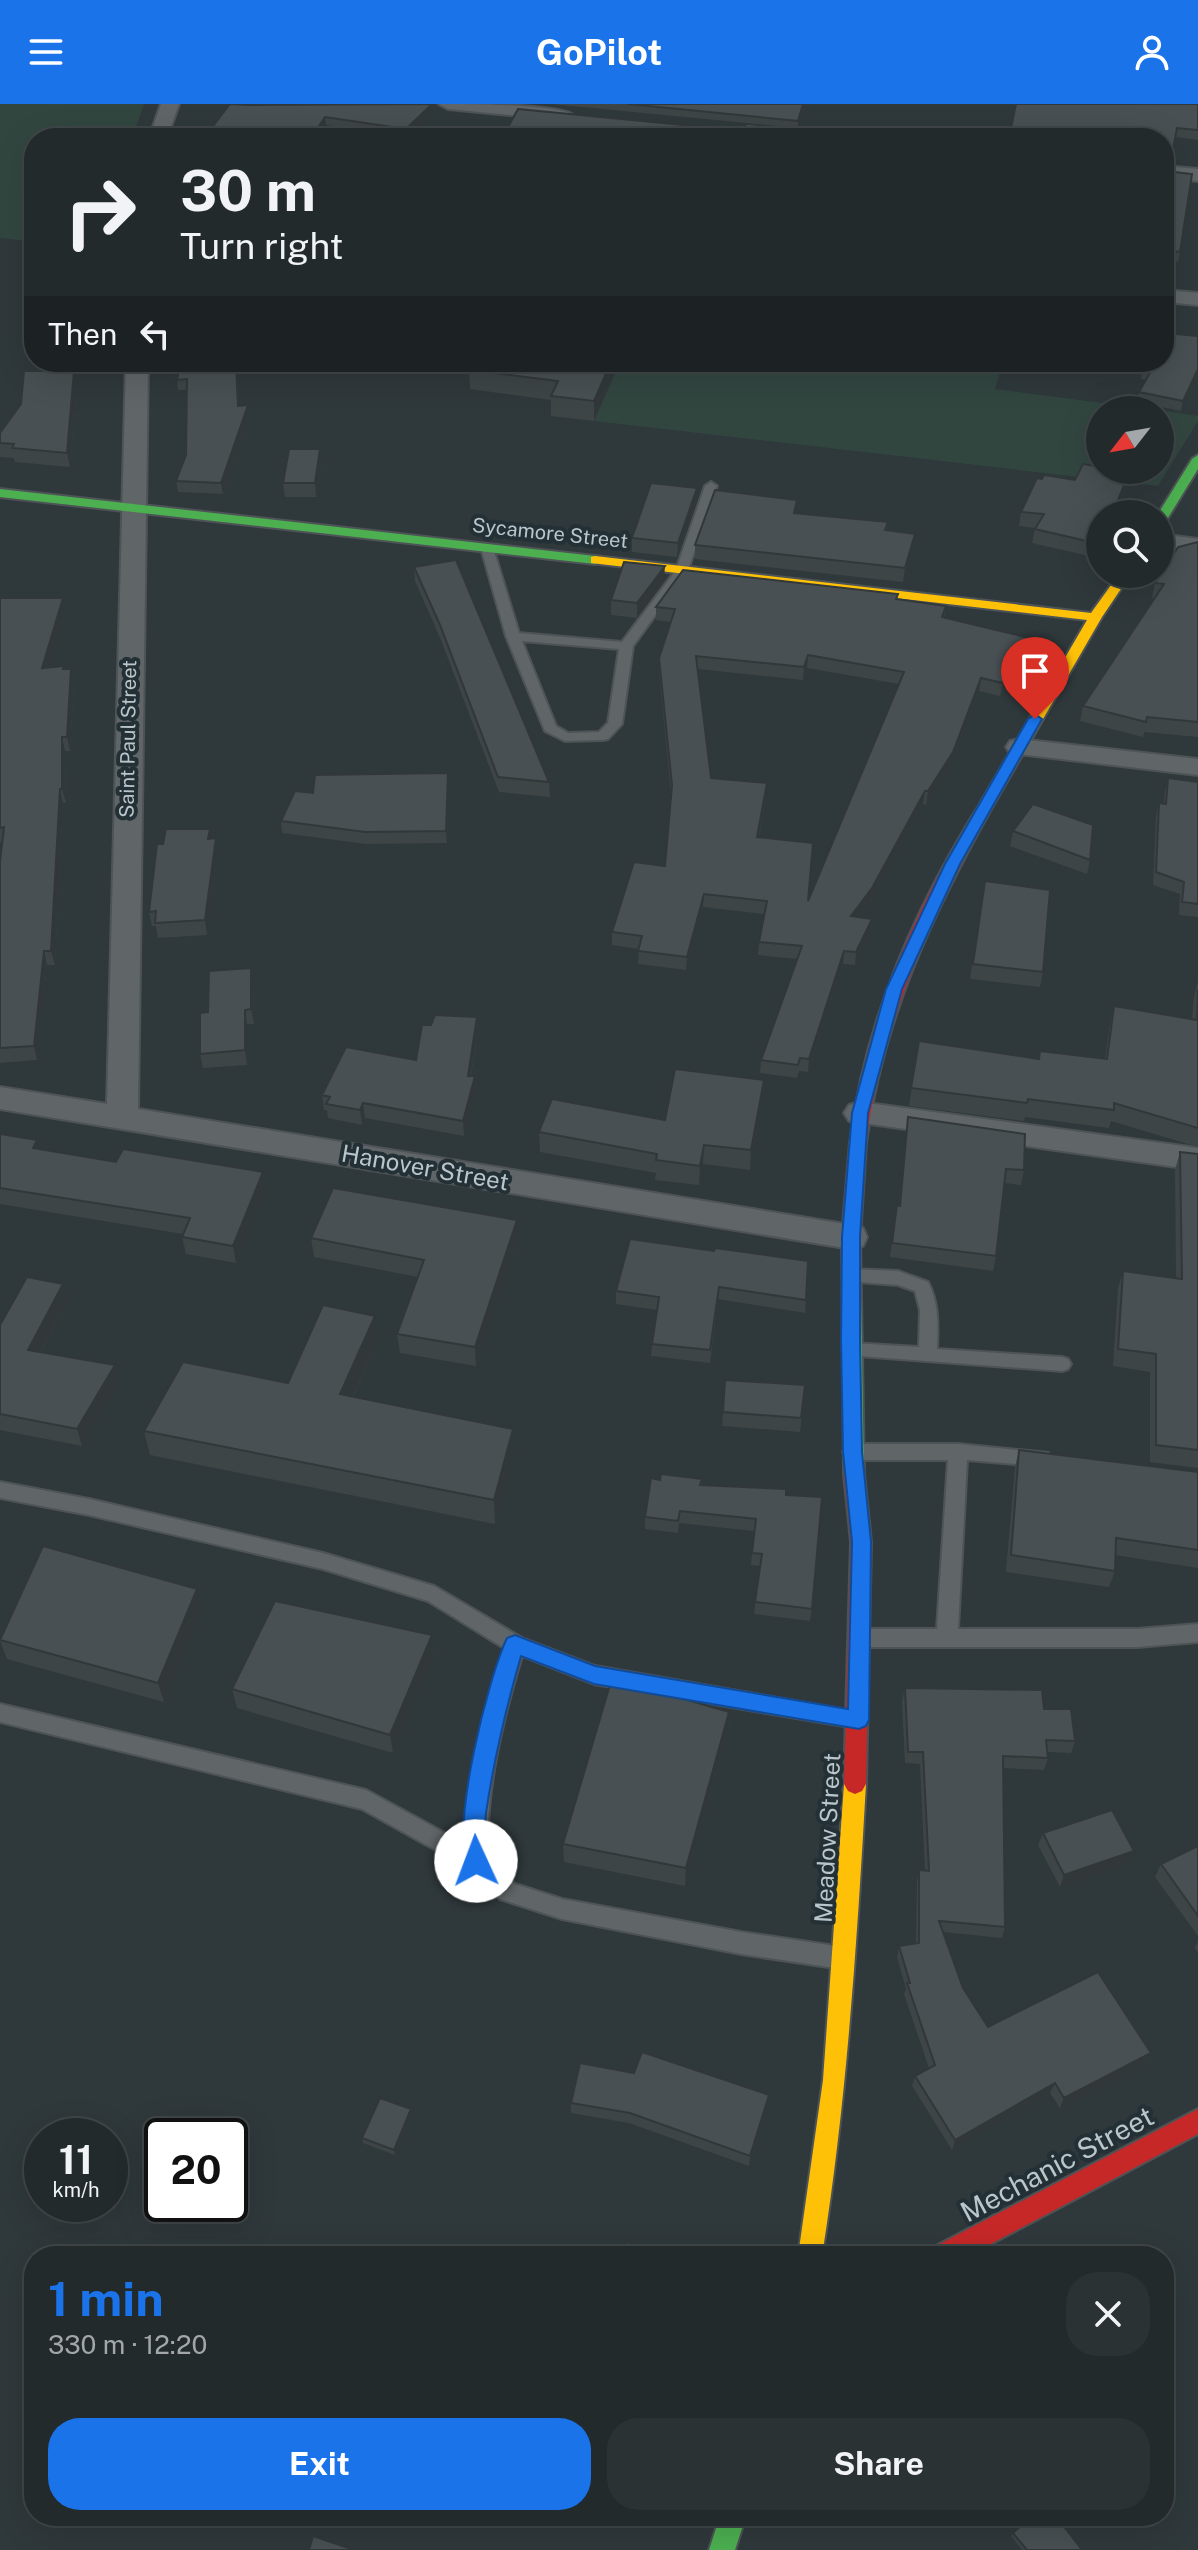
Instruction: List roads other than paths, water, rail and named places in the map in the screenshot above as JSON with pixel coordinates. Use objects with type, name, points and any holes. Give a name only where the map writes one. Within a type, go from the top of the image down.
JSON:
[{"type":"street","points":[[162,128],[170,104]]},
{"type":"street","points":[[448,104],[588,117]]},
{"type":"street","points":[[1174,173],[1198,175]]},
{"type":"street","points":[[1174,297],[1198,299]]},
{"type":"street","name":"Saint Paul Street","points":[[122,1116],[137,372]]},
{"type":"street","points":[[1173,500],[1198,459]]},
{"type":"street","name":"Sycamore Street","points":[[0,493],[1095,617]]},
{"type":"street","points":[[1174,543],[1198,546]]},
{"type":"street","name":"Meadow Street","points":[[812,2246],[822,2190],[845,1959],[859,1720],[861,1542],[852,1452],[851,1237],[860,1113],[894,989],[952,864],[1095,617],[1115,588]]},
{"type":"street","points":[[1019,747],[1198,767]]},
{"type":"street","name":"Hanover Street","points":[[0,1098],[851,1237]]},
{"type":"street","points":[[860,1113],[1198,1159]]},
{"type":"street","name":"Mechanic Street","points":[[962,2246],[1198,2121]]},
{"type":"street","points":[[722,2550],[730,2526]]},
{"type":"lane","points":[[487,548],[513,636],[550,728],[565,737],[603,736],[615,724],[626,646],[682,570],[711,486]]},
{"type":"lane","points":[[513,636],[626,646]]},
{"type":"lane","points":[[851,1276],[897,1277],[921,1284],[930,1295],[928,1356]]},
{"type":"lane","points":[[851,1350],[1062,1364]]},
{"type":"lane","points":[[852,1452],[958,1452],[1066,1462]]},
{"type":"lane","points":[[947,1638],[958,1452]]},
{"type":"lane","points":[[0,1490],[89,1507],[323,1561],[434,1594],[515,1644],[594,1675],[859,1720]]},
{"type":"lane","points":[[861,1638],[1137,1638],[1198,1633]]},
{"type":"lane","points":[[476,1861],[474,1818],[490,1727],[515,1644]]},
{"type":"lane","points":[[0,1713],[366,1800],[476,1861],[508,1892],[562,1909],[845,1959]]}]
